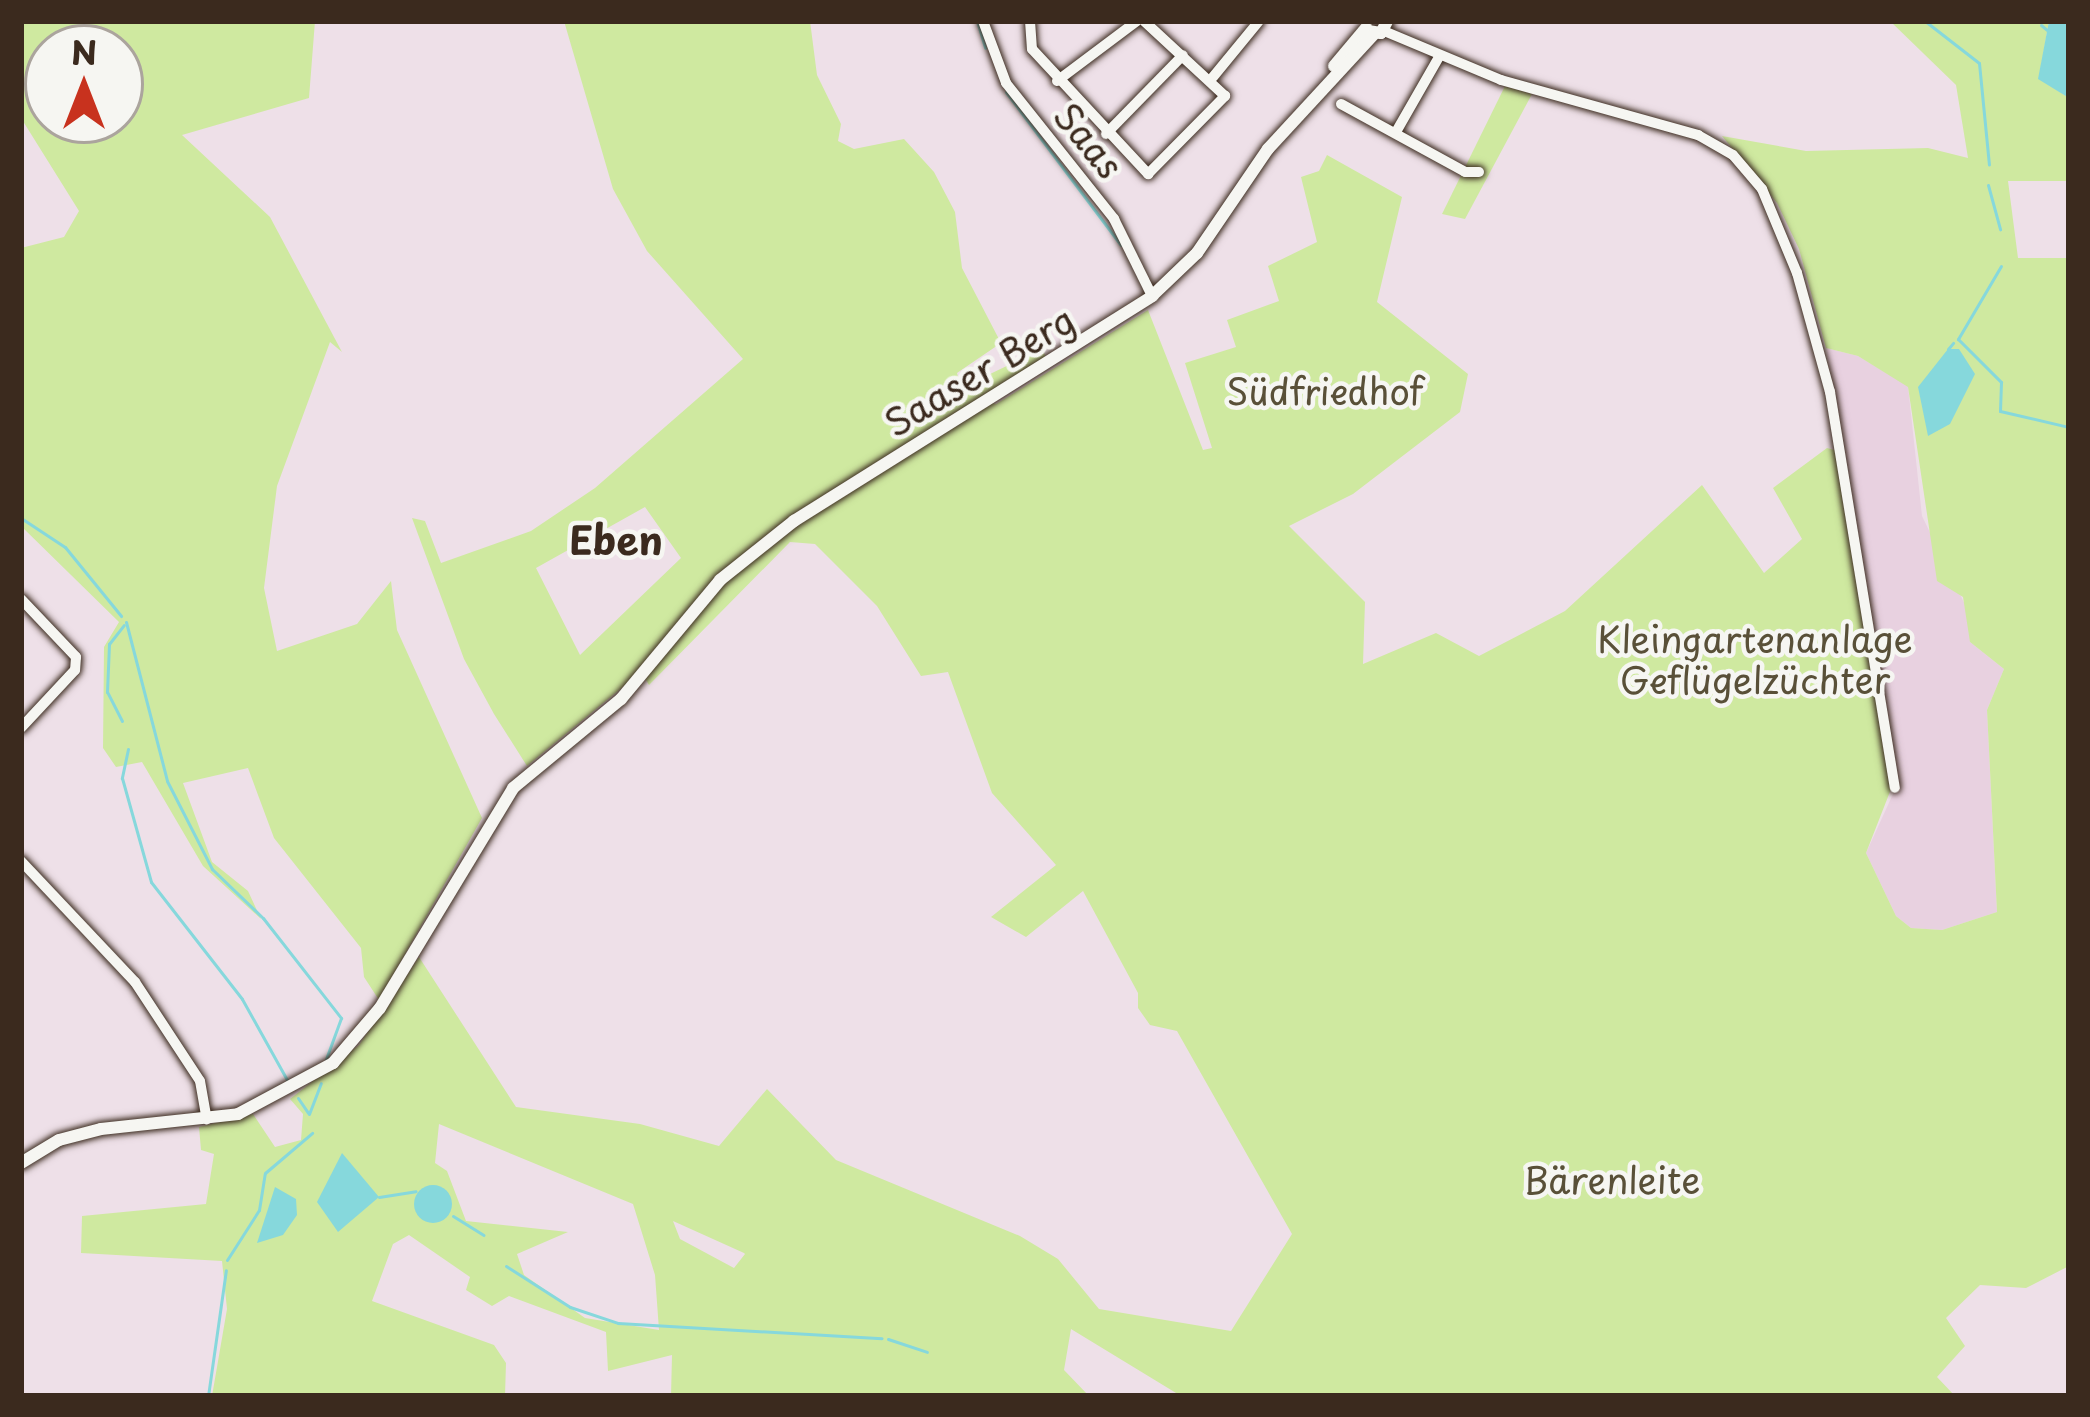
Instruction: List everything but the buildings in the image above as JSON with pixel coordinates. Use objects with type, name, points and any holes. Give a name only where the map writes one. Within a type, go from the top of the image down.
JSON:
[{"type":"street","name":"Saas","points":[[982,21],[1006,83],[1114,219],[1152,296]]},
{"type":"street","points":[[1030,21],[1033,49],[1058,80],[1138,170],[1156,171],[1225,103],[1213,77],[1140,21],[1058,80]]},
{"type":"street","points":[[1213,77],[1259,21]]},
{"type":"street","name":"Saaser Berg","points":[[207,1119],[266,1104],[357,1041],[513,788],[645,672],[720,580],[794,521],[1152,296],[1197,253],[1317,92],[1375,27]]},
{"type":"street","points":[[1375,27],[1439,57],[1698,135],[1733,155],[1762,189],[1797,273],[1830,392],[1895,788]]},
{"type":"street","points":[[1106,134],[1183,55]]},
{"type":"street","points":[[1396,132],[1439,57]]},
{"type":"street","points":[[1341,104],[1465,172],[1479,172]]},
{"type":"street","points":[[21,599],[76,657],[76,670],[21,728]]},
{"type":"street","points":[[21,861],[135,982],[200,1081],[207,1119],[101,1130],[59,1140],[21,1162]]},
{"type":"shaded area","points":[[1826,348],[1858,356],[1908,386],[1922,516],[1972,619],[1970,642],[2004,669],[1987,710],[1997,912],[1942,930],[1911,928],[1896,916],[1866,853],[1898,783]]},
{"type":"green space","points":[[21,21],[315,21],[309,98],[182,135],[270,217],[342,352],[330,342],[277,486],[264,588],[277,651],[357,624],[391,581],[397,630],[482,818],[379,1000],[364,977],[361,948],[274,838],[248,768],[183,783],[212,862],[248,891],[261,919],[203,866],[142,762],[116,767],[103,748],[104,647],[119,622],[21,526],[21,248],[64,237],[79,211],[37,144],[144,144],[144,24],[24,24],[24,123]]},
{"type":"green space","points":[[564,21],[810,21],[817,75],[841,124],[838,141],[854,149],[904,139],[934,172],[955,212],[962,268],[1001,343],[957,373],[961,388],[1042,349],[1046,357],[980,400],[996,404],[1148,310],[1203,450],[1212,448],[1185,363],[1236,347],[1227,320],[1279,301],[1268,266],[1317,242],[1301,177],[1319,171],[1327,155],[1402,197],[1377,302],[1468,374],[1460,412],[1353,494],[1289,526],[1365,602],[1363,664],[1436,633],[1479,656],[1565,611],[1702,485],[1764,573],[1802,539],[1773,488],[1827,448],[1838,451],[1893,784],[1866,853],[1896,916],[1911,928],[1942,930],[1997,912],[1987,710],[2004,669],[1970,642],[1963,597],[1937,581],[1908,387],[1858,356],[1826,348],[1799,249],[1777,203],[1722,136],[1806,151],[1928,148],[1968,158],[1956,85],[1890,21],[2049,21],[2039,78],[2069,98],[2069,181],[2008,181],[2018,258],[2069,258],[2069,1266],[2026,1288],[1980,1285],[1946,1318],[1965,1346],[1937,1377],[1955,1396],[1181,1396],[1071,1329],[1064,1370],[1089,1396],[671,1396],[672,1355],[608,1371],[606,1332],[509,1296],[492,1306],[466,1290],[470,1277],[409,1235],[393,1244],[372,1301],[494,1345],[506,1363],[505,1396],[212,1396],[227,1309],[222,1261],[81,1253],[82,1216],[206,1204],[214,1154],[201,1150],[199,1127],[253,1114],[275,1147],[301,1140],[303,1114],[290,1099],[359,1045],[419,957],[516,1107],[640,1124],[719,1146],[767,1089],[836,1160],[1020,1236],[1058,1259],[1099,1309],[1231,1331],[1292,1234],[1177,1031],[1150,1025],[1138,1008],[1138,993],[1083,891],[1026,937],[991,917],[1056,865],[992,793],[948,672],[921,676],[877,606],[815,544],[790,542],[649,685],[641,672],[527,766],[464,659],[412,518],[425,521],[441,563],[531,531],[595,488],[743,359],[647,251],[613,189]],"holes":[[[645,507],[681,558],[580,655],[536,568]],[[439,1124],[633,1204],[655,1275],[659,1330],[585,1318],[524,1275],[517,1254],[568,1232],[466,1221],[447,1171],[435,1163]],[[673,1221],[745,1254],[734,1268],[680,1239]]]},
{"type":"green space","points":[[1505,86],[1532,94],[1465,219],[1442,214]]},
{"type":"water","points":[[2049,21],[2069,21],[2069,98],[2038,79]]},
{"type":"water","points":[[1948,349],[1959,349],[1975,374],[1950,424],[1928,436],[1918,387]]},
{"type":"water","points":[[342,1153],[379,1197],[338,1232],[317,1202]]},
{"type":"water","points":[[433,1185],[447,1190],[452,1204],[447,1218],[433,1223],[419,1218],[414,1204],[419,1190]]},
{"type":"water","points":[[275,1187],[296,1199],[297,1215],[283,1235],[257,1243]]},
{"type":"waterway","points":[[977,21],[985,48]]},
{"type":"waterway","points":[[1925,21],[1979,63],[1989,165]]},
{"type":"waterway","points":[[2041,25],[2047,30]]},
{"type":"waterway","points":[[1006,92],[1121,245]]},
{"type":"waterway","points":[[1988,185],[2000,229]]},
{"type":"waterway","points":[[2001,266],[1958,339],[2001,382],[2000,411],[2069,427]]},
{"type":"waterway","points":[[1948,349],[1953,343]]},
{"type":"waterway","points":[[21,518],[65,547],[121,616]]},
{"type":"waterway","points":[[126,622],[167,781],[212,869],[263,918],[341,1018],[326,1059]]},
{"type":"waterway","points":[[122,721],[107,692],[109,644],[124,625]]},
{"type":"waterway","points":[[128,749],[122,778],[151,882],[242,999],[287,1080]]},
{"type":"waterway","points":[[309,1114],[321,1083]]},
{"type":"waterway","points":[[298,1098],[308,1113]]},
{"type":"waterway","points":[[227,1260],[259,1210],[265,1173],[312,1133]]},
{"type":"waterway","points":[[379,1197],[416,1191]]},
{"type":"waterway","points":[[453,1216],[483,1235]]},
{"type":"waterway","points":[[506,1266],[570,1307],[618,1323],[882,1338]]},
{"type":"waterway","points":[[208,1396],[226,1270]]},
{"type":"waterway","points":[[888,1339],[927,1352]]},
{"type":"district","name":"Eben","points":[[616,539]]},
{"type":"park label","name":"Südfriedhof","points":[[1325,391]]},
{"type":"park label","name":"Kleingartenanlage Geflügelzüchter","points":[[1755,658]]},
{"type":"park label","name":"Bärenleite","points":[[1612,1180]]}]
